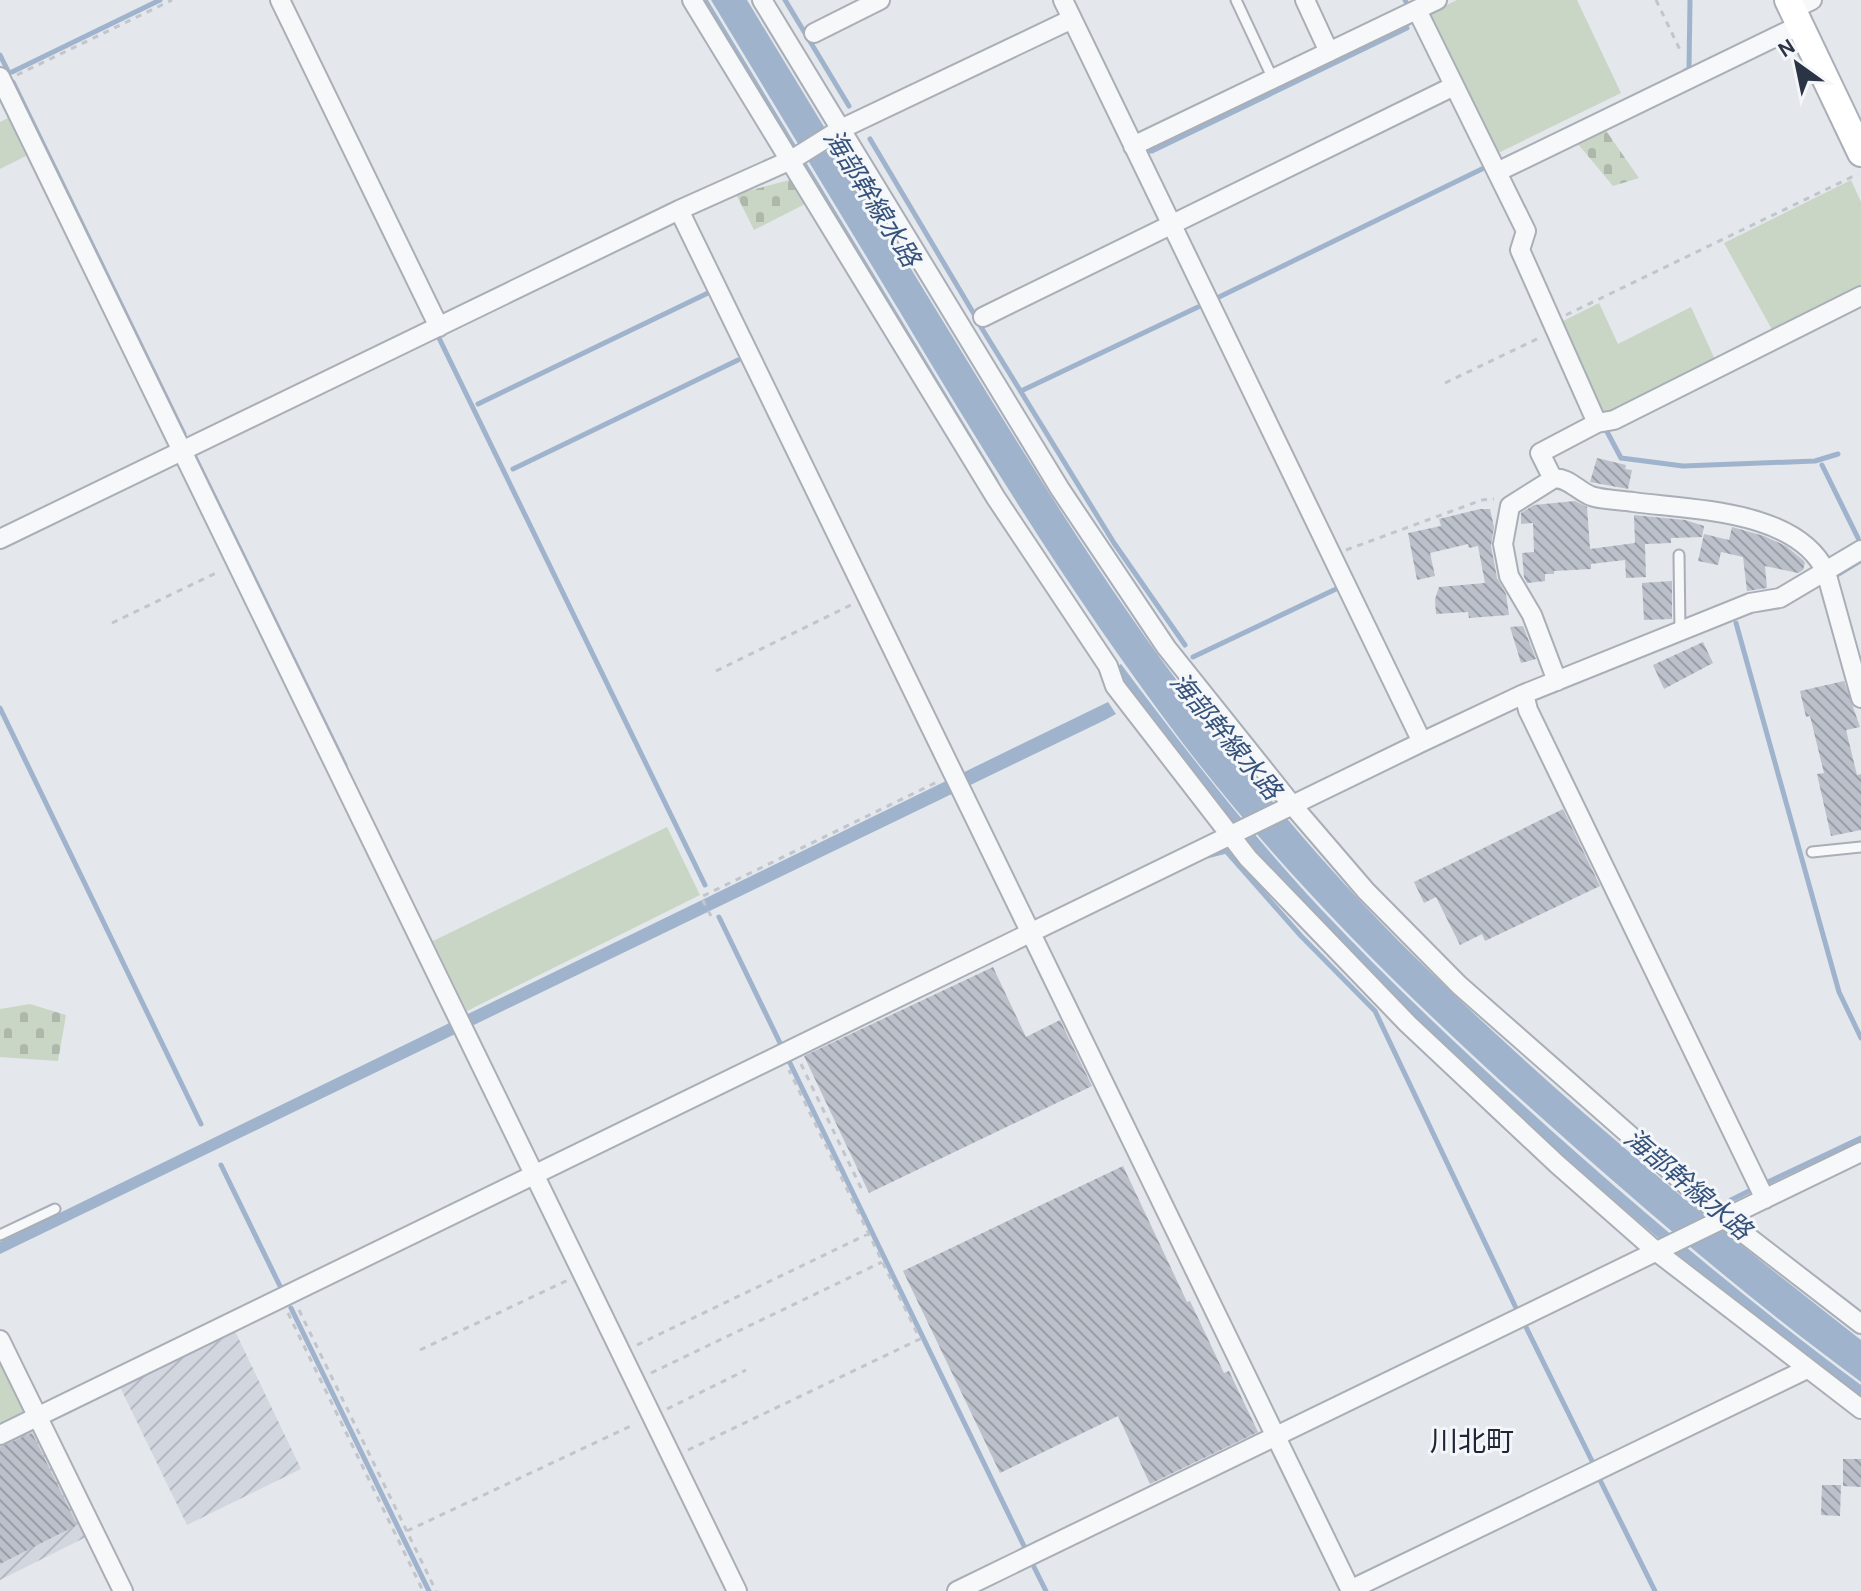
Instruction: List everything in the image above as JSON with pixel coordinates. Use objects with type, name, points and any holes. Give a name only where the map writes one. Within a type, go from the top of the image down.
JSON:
[{"type":"street","points":[[280,0],[439,327]]},
{"type":"street","points":[[692,0],[996,498],[1108,666],[1115,686],[1231,834],[1408,1024],[1557,1164],[1807,1369],[1861,1409]]},
{"type":"street","points":[[762,0],[1060,489],[1166,647],[1293,806],[1366,891],[1459,985],[1720,1221],[1861,1324]]},
{"type":"street","points":[[814,33],[880,0]]},
{"type":"street","points":[[1063,0],[1422,742]]},
{"type":"street","points":[[1305,0],[1329,52]]},
{"type":"street","points":[[1133,146],[1437,0]]},
{"type":"street","points":[[1497,172],[1798,8],[1861,153]]},
{"type":"street","points":[[1417,10],[1526,231],[1520,250],[1597,423]]},
{"type":"street","points":[[0,539],[679,210],[791,160],[841,129],[1072,19]]},
{"type":"street","points":[[1,80],[8,113],[183,451],[737,1591]]},
{"type":"street","points":[[983,317],[1454,86]]},
{"type":"street","points":[[679,210],[1350,1590],[1807,1369]]},
{"type":"street","points":[[1553,479],[1540,453],[1597,423],[1614,420],[1861,296]]},
{"type":"street","points":[[1557,681],[1532,615],[1509,576],[1503,544],[1510,506],[1553,479],[1560,478],[1591,496],[1728,514],[1788,532],[1806,544],[1820,559],[1826,572],[1861,698]]},
{"type":"street","points":[[0,1435],[1422,742],[1524,694],[1680,631],[1750,603],[1780,598],[1861,550]]},
{"type":"street","points":[[1524,694],[1528,710],[1765,1199]]},
{"type":"street","points":[[957,1591],[1861,1152]]},
{"type":"street","points":[[0,1340],[123,1591]]},
{"type":"lane","points":[[1236,0],[1273,79]]},
{"type":"lane","points":[[1679,555],[1680,631]]},
{"type":"lane","points":[[1812,852],[1861,847]]},
{"type":"lane","points":[[0,1235],[55,1209]]},
{"type":"path","points":[[1,80],[172,0]]},
{"type":"path","points":[[1656,0],[1682,54]]},
{"type":"path","points":[[1445,383],[1861,172]]},
{"type":"path","points":[[1331,555],[1482,500],[1501,498],[1510,506]]},
{"type":"path","points":[[112,623],[237,563]]},
{"type":"path","points":[[716,671],[867,597]]},
{"type":"path","points":[[710,915],[702,899],[953,774]]},
{"type":"path","points":[[788,1053],[863,1192]]},
{"type":"path","points":[[672,1457],[920,1339],[868,1234],[788,1053]]},
{"type":"path","points":[[621,1353],[868,1234]]},
{"type":"path","points":[[634,1381],[882,1262]]},
{"type":"path","points":[[420,1350],[582,1273]]},
{"type":"path","points":[[286,1296],[436,1591]]},
{"type":"path","points":[[286,1296],[423,1591]]},
{"type":"path","points":[[407,1531],[746,1370]]},
{"type":"shaded area","points":[[234,1329],[301,1469],[187,1525],[119,1385]]},
{"type":"shaded area","points":[[31,1427],[36,1429],[88,1536],[0,1580],[0,1442]]},
{"type":"green space","points":[[1457,0],[1577,0],[1621,93],[1492,156],[1424,16]]},
{"type":"green space","points":[[8,118],[26,156],[0,169],[0,122]]},
{"type":"green space","points":[[1602,125],[1639,178],[1613,186],[1573,138]]},
{"type":"green space","points":[[793,179],[807,203],[754,230],[736,194]]},
{"type":"green space","points":[[1851,180],[1861,202],[1861,292],[1775,335],[1724,243]]},
{"type":"green space","points":[[1599,303],[1618,344],[1691,307],[1717,364],[1604,419],[1559,323]]},
{"type":"green space","points":[[667,827],[700,895],[467,1011],[433,941]]},
{"type":"green space","points":[[30,1004],[66,1015],[58,1061],[0,1057],[0,1009]]},
{"type":"green space","points":[[0,1354],[27,1409],[25,1415],[0,1427]]},
{"type":"water","points":[[711,0],[747,0],[1081,542],[1171,673],[1280,810],[1390,932],[1471,1011],[1579,1109],[1690,1203],[1861,1340],[1861,1382],[1682,1240],[1474,1056],[1323,907],[1229,801],[1146,694],[1036,533]]},
{"type":"water","points":[[1121,664],[1267,849],[1383,972],[1613,1185],[1753,1302],[1861,1385],[1861,1400],[1723,1292],[1588,1178],[1381,987],[1290,891],[1193,775],[1122,685],[1116,667]]},
{"type":"water","points":[[1108,702],[1116,714],[1105,720],[0,1254],[0,1242]]},
{"type":"building","points":[[1597,458],[1626,465],[1625,469],[1632,470],[1628,489],[1590,482]]},
{"type":"building","points":[[1575,501],[1587,507],[1590,549],[1635,543],[1634,515],[1685,520],[1704,526],[1702,537],[1671,538],[1671,543],[1645,544],[1646,577],[1626,578],[1625,560],[1591,564],[1591,569],[1554,571],[1554,574],[1545,574],[1545,581],[1527,583],[1522,553],[1534,552],[1533,523],[1521,524],[1521,513],[1534,505]]},
{"type":"building","points":[[1490,509],[1494,527],[1491,546],[1509,615],[1469,618],[1468,612],[1436,614],[1435,599],[1439,587],[1485,583],[1478,546],[1469,548],[1468,544],[1430,553],[1435,576],[1417,580],[1408,533],[1441,526],[1439,519]]},
{"type":"building","points":[[1732,527],[1786,546],[1803,560],[1803,570],[1798,573],[1765,566],[1767,588],[1747,591],[1743,557],[1721,552],[1718,565],[1698,561],[1704,534],[1729,540]]},
{"type":"building","points":[[1672,581],[1672,619],[1644,620],[1642,583]]},
{"type":"building","points":[[1523,626],[1536,659],[1521,663],[1510,627]]},
{"type":"building","points":[[1703,642],[1713,663],[1664,689],[1653,665]]},
{"type":"building","points":[[1844,681],[1860,727],[1846,730],[1857,775],[1861,774],[1861,830],[1831,836],[1817,774],[1824,773],[1810,716],[1806,717],[1800,691]]},
{"type":"building","points":[[1563,809],[1600,886],[1485,941],[1482,934],[1460,945],[1436,897],[1424,903],[1414,882]]},
{"type":"building","points":[[993,967],[1026,1037],[1060,1020],[1092,1086],[869,1193],[804,1056]]},
{"type":"building","points":[[1123,1166],[1187,1302],[1190,1301],[1224,1373],[1229,1371],[1258,1432],[1150,1484],[1118,1416],[1000,1473],[903,1271]]},
{"type":"building","points":[[32,1433],[77,1525],[0,1564],[0,1447]]},
{"type":"building","points":[[1843,1459],[1861,1459],[1861,1487],[1843,1486]]},
{"type":"building","points":[[1822,1485],[1841,1485],[1840,1516],[1821,1515]]},
{"type":"waterway","points":[[12,72],[160,0]]},
{"type":"waterway","points":[[705,0],[996,481]]},
{"type":"waterway","points":[[785,0],[849,106]]},
{"type":"waterway","points":[[1405,0],[1407,4]]},
{"type":"waterway","points":[[1685,71],[1689,69],[1690,0]]},
{"type":"waterway","points":[[1145,151],[1152,151],[1407,28]]},
{"type":"waterway","points":[[0,55],[9,73]]},
{"type":"waterway","points":[[13,82],[184,434]]},
{"type":"waterway","name":"海部幹線水路","points":[[870,139],[974,314]]},
{"type":"waterway","points":[[1215,299],[1486,167]]},
{"type":"waterway","points":[[478,404],[710,292]]},
{"type":"waterway","points":[[1021,391],[1198,307]]},
{"type":"waterway","points":[[981,327],[1114,543],[1185,645]]},
{"type":"waterway","points":[[438,336],[705,885]]},
{"type":"waterway","points":[[513,469],[738,360]]},
{"type":"waterway","points":[[1604,426],[1621,458],[1683,466],[1815,461],[1838,454]]},
{"type":"waterway","points":[[195,457],[345,765]]},
{"type":"waterway","points":[[1822,465],[1858,538]]},
{"type":"waterway","points":[[1837,575],[1860,561]]},
{"type":"waterway","name":"海部幹線水路","points":[[1193,657],[1336,589]]},
{"type":"waterway","points":[[1736,623],[1839,992],[1861,1038]]},
{"type":"waterway","points":[[0,708],[201,1124]]},
{"type":"waterway","points":[[1207,856],[1226,851],[1301,936],[1375,1011],[1516,1308]]},
{"type":"waterway","points":[[719,917],[781,1045]]},
{"type":"waterway","points":[[789,1061],[1025,1548]]},
{"type":"waterway","points":[[1766,1183],[1861,1138]]},
{"type":"waterway","points":[[221,1165],[280,1286]]},
{"type":"waterway","name":"海部幹線水路","points":[[1731,1200],[1751,1190]]},
{"type":"waterway","points":[[291,1308],[429,1591]]},
{"type":"waterway","points":[[1524,1323],[1593,1463]]},
{"type":"waterway","points":[[1599,1478],[1655,1591]]},
{"type":"waterway","points":[[1034,1567],[1046,1591]]},
{"type":"district","name":"川北町","points":[[1472,1441]]}]
